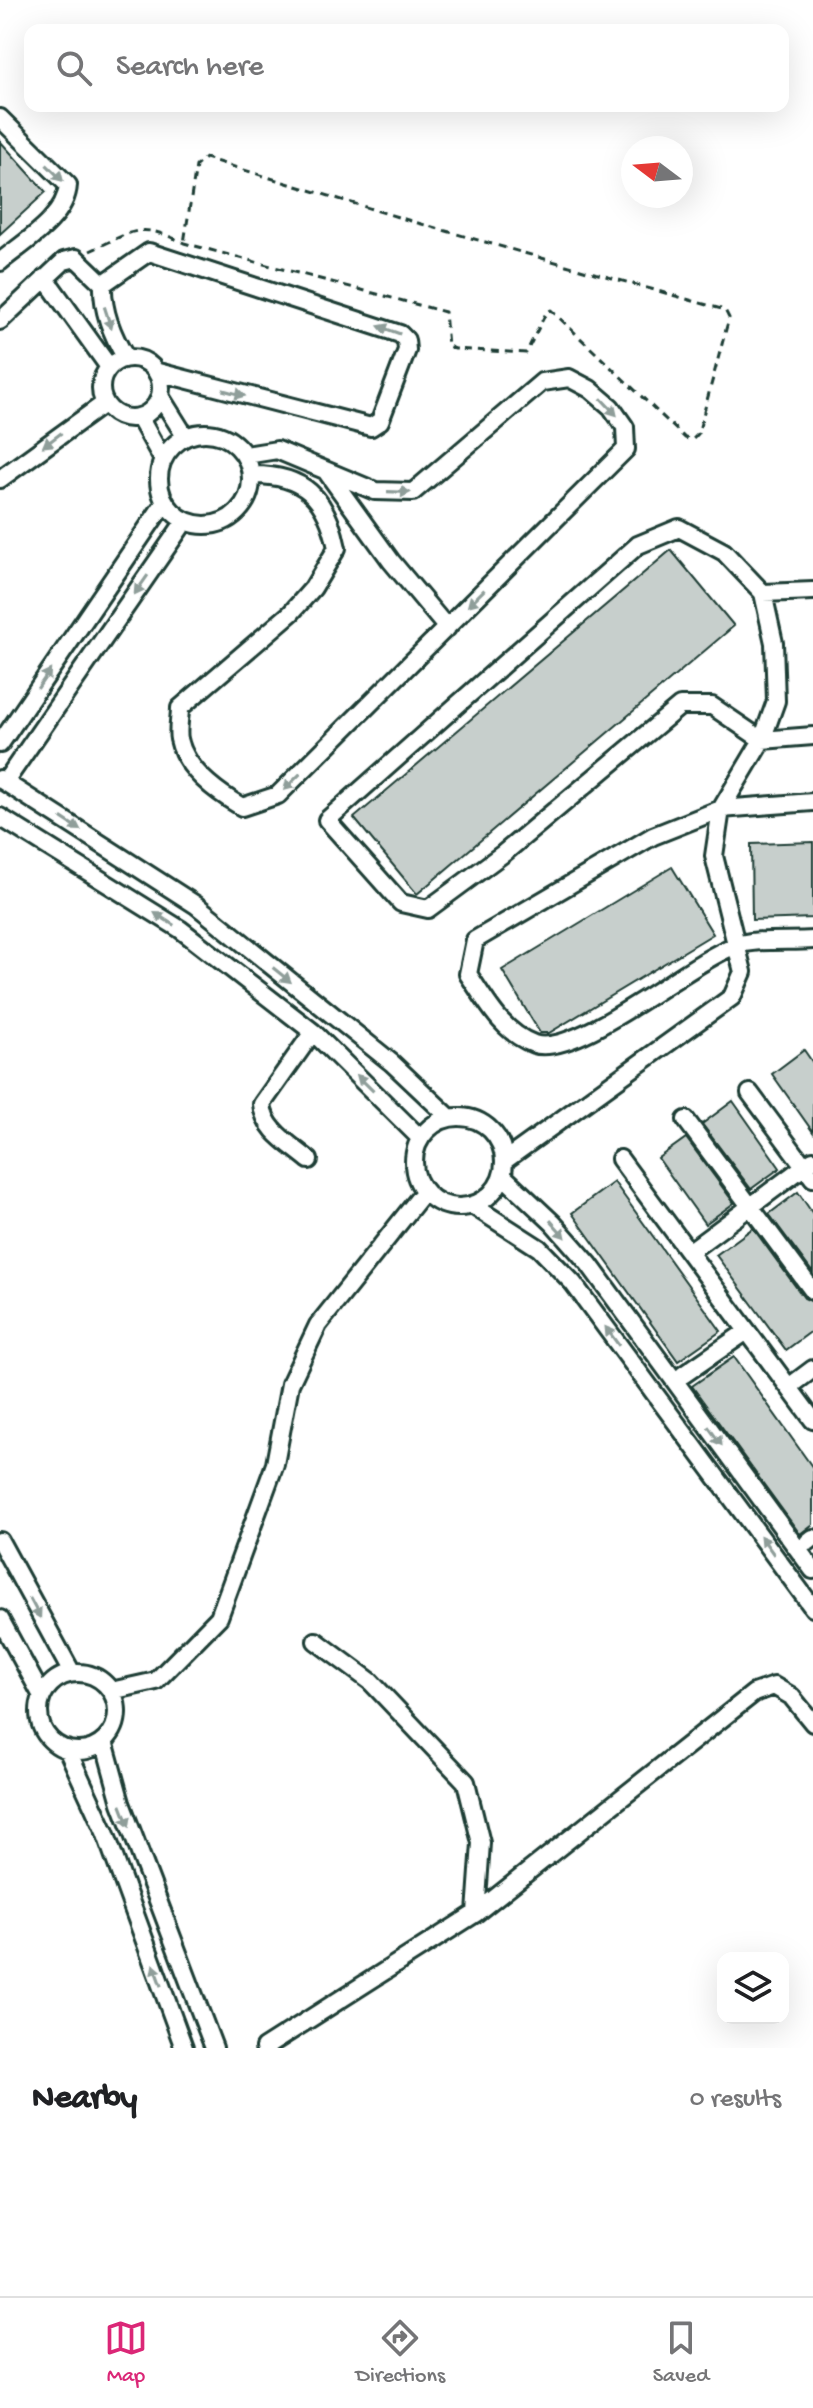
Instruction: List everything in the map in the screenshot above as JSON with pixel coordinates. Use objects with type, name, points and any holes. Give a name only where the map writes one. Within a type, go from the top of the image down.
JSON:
[{"type":"street","points":[[0,118],[68,185],[67,200],[49,221],[0,262]]},
{"type":"street","points":[[103,284],[149,252],[400,334],[406,340],[407,350],[380,421],[371,427],[360,427],[158,372],[145,361],[126,358],[109,367],[101,384],[105,403],[118,416],[139,417],[148,413],[160,396]]},
{"type":"street","points":[[0,321],[64,261],[76,258],[103,284],[102,302],[115,340],[126,358]]},
{"type":"street","points":[[45,278],[109,367]]},
{"type":"street","points":[[158,372],[160,396],[185,436]]},
{"type":"street","points":[[246,455],[277,450],[375,491],[413,492],[542,382],[569,378],[590,389],[611,407],[625,427],[626,449],[447,628],[278,795],[242,807],[214,790],[189,760],[179,740],[180,708],[291,613],[313,588],[337,548],[331,518],[319,500],[295,481],[278,475],[251,475]]},
{"type":"street","points":[[0,479],[105,403]]},
{"type":"street","points":[[139,417],[163,460],[160,488],[165,502],[185,521],[216,524],[231,517],[242,506],[251,475],[246,455],[227,438],[212,433],[185,436],[163,460]]},
{"type":"street","points":[[325,470],[391,561],[447,628]]},
{"type":"street","points":[[0,744],[165,502]]},
{"type":"street","points":[[185,521],[2,781],[196,905],[392,1063],[449,1117]]},
{"type":"street","points":[[813,736],[762,740],[712,706],[680,706],[504,853],[428,909],[401,903],[327,820],[638,545],[679,528],[724,552],[763,593],[774,643],[776,701],[762,740],[721,809],[714,856],[743,972],[732,997],[503,1168],[491,1194],[472,1205],[446,1206],[424,1192],[414,1171],[413,1160],[420,1138],[433,1124],[449,1117],[465,1116],[493,1131],[503,1168],[589,1264],[813,1570]]},
{"type":"street","points":[[763,593],[813,591]]},
{"type":"street","points":[[813,802],[721,809],[653,836],[475,940],[468,974],[501,1023],[532,1043],[554,1047],[589,1031],[735,945],[813,940]]},
{"type":"street","points":[[0,817],[180,929],[313,1032],[420,1138]]},
{"type":"street","points":[[309,1160],[273,1130],[263,1118],[262,1104],[313,1032]]},
{"type":"street","points":[[689,1252],[810,1168],[750,1093]]},
{"type":"street","points":[[686,1120],[813,1291]]},
{"type":"street","points":[[620,1159],[813,1420]]},
{"type":"street","points":[[111,1691],[156,1681],[219,1617],[275,1464],[290,1384],[318,1325],[424,1192]]},
{"type":"street","points":[[472,1205],[539,1248],[573,1283],[813,1608]]},
{"type":"street","points":[[683,1375],[747,1331]]},
{"type":"street","points":[[789,1387],[813,1369]]},
{"type":"street","points":[[0,1541],[72,1673]]},
{"type":"street","points":[[0,1619],[42,1696]]},
{"type":"street","points":[[316,1641],[370,1681],[466,1782],[481,1843],[476,1913]]},
{"type":"street","points":[[72,1673],[94,1676],[111,1691],[115,1701],[115,1722],[104,1741],[80,1751],[57,1745],[43,1728],[39,1707],[42,1696],[54,1681],[72,1673]]},
{"type":"street","points":[[264,2048],[476,1913],[754,1693],[774,1686],[791,1696],[813,1723]]},
{"type":"street","points":[[104,1741],[121,1803],[214,2048]]},
{"type":"street","points":[[67,1749],[105,1832],[184,2048]]},
{"type":"path","points":[[76,258],[129,233],[154,228],[184,243],[445,312],[448,346],[455,349],[526,353],[546,313],[551,310],[685,438],[692,440],[698,434],[729,318],[725,310],[369,209],[205,158],[196,166],[184,243]]},
{"type":"building","points":[[0,141],[46,192],[0,234]]},
{"type":"building","points":[[671,550],[734,626],[417,894],[354,818]]},
{"type":"building","points":[[813,842],[813,918],[752,920],[751,844]]},
{"type":"building","points":[[672,867],[713,934],[549,1033],[540,1033],[502,970]]},
{"type":"building","points":[[804,1050],[813,1063],[813,1132],[772,1074]]},
{"type":"building","points":[[733,1101],[780,1168],[751,1189],[702,1124]]},
{"type":"building","points":[[686,1138],[734,1203],[705,1224],[658,1158]]},
{"type":"building","points":[[614,1182],[721,1331],[678,1361],[572,1213]]},
{"type":"building","points":[[798,1192],[813,1214],[813,1273],[769,1214]]},
{"type":"building","points":[[753,1228],[804,1298],[813,1302],[813,1330],[786,1350],[716,1255]]},
{"type":"building","points":[[734,1357],[813,1468],[813,1524],[800,1534],[692,1386]]}]
